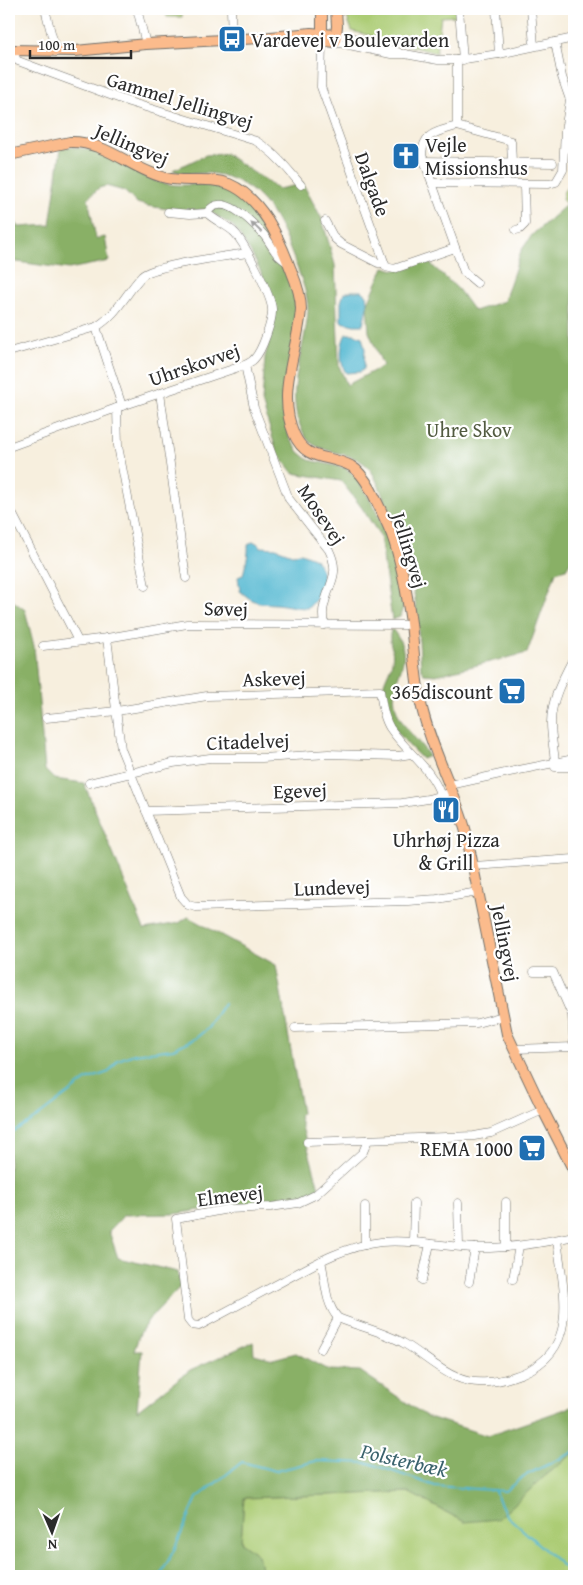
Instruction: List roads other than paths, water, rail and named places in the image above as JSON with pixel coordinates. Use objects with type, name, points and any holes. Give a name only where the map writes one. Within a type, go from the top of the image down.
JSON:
[{"type":"main road","points":[[322,9],[323,36]]},
{"type":"main road","points":[[11,51],[56,52],[232,39],[323,36],[335,38],[336,9]]},
{"type":"main road","name":"Jellingvej","points":[[9,155],[78,141],[102,148],[161,177],[184,181],[210,180],[228,184],[246,195],[263,213],[273,230],[288,263],[298,291],[301,307],[287,384],[288,410],[294,433],[305,450],[318,457],[350,466],[365,479],[392,535],[399,559],[411,625],[414,668],[421,706],[436,753],[460,809],[474,866],[507,1034],[543,1110],[572,1158],[574,1171]]},
{"type":"street","points":[[45,9],[56,52]]},
{"type":"street","points":[[136,9],[146,44]]},
{"type":"street","points":[[230,9],[232,39]]},
{"type":"street","points":[[457,126],[460,60],[459,9]]},
{"type":"street","points":[[496,9],[498,54]]},
{"type":"street","points":[[532,9],[534,46]]},
{"type":"street","name":"Dalgade","points":[[323,36],[321,87],[384,263]]},
{"type":"street","points":[[335,38],[350,36],[404,54],[438,60],[460,60],[498,54],[574,38]]},
{"type":"street","points":[[432,183],[524,185],[556,182],[563,170],[572,100],[562,77],[555,42]]},
{"type":"street","name":"Gammel Jellingvej","points":[[11,51],[18,61],[87,88],[256,141],[268,148],[281,160],[301,185]]},
{"type":"street","points":[[478,283],[464,272],[424,162],[422,147],[427,138],[434,133],[457,126],[511,142],[512,162]]},
{"type":"street","points":[[564,152],[574,151]]},
{"type":"street","points":[[424,162],[553,162]]},
{"type":"street","points":[[516,230],[525,224],[524,185]]},
{"type":"street","points":[[168,212],[207,213],[213,206],[218,205],[225,205],[235,209],[263,234],[279,256],[288,263]]},
{"type":"street","name":"Uhrskovvej","points":[[9,447],[119,407],[244,365],[258,355],[269,329],[273,310],[267,290],[236,234],[207,213]]},
{"type":"street","points":[[325,221],[334,238],[341,244],[378,263],[384,263],[386,268],[394,269],[455,248]]},
{"type":"street","points":[[9,352],[96,327],[107,321],[144,274],[193,261],[247,253]]},
{"type":"street","points":[[96,327],[119,407],[118,446],[145,586]]},
{"type":"street","name":"Mosevej","points":[[244,365],[254,408],[289,499],[329,550],[333,558],[335,574],[323,607],[324,625]]},
{"type":"street","points":[[160,393],[186,578]]},
{"type":"street","points":[[9,507],[78,641]]},
{"type":"street","name":"Søvej","points":[[43,646],[106,638],[187,624],[411,625]]},
{"type":"street","points":[[106,638],[121,749],[146,811]]},
{"type":"street","points":[[573,663],[557,694],[551,724],[556,766],[574,767]]},
{"type":"street","name":"Askevej","points":[[46,718],[117,711],[207,696],[380,691],[384,714],[390,727],[411,754],[432,775],[441,796]]},
{"type":"street","name":"Citadelvej","points":[[89,783],[172,763],[210,758],[262,758],[328,754],[398,756],[411,754]]},
{"type":"street","name":"Egevej","points":[[146,811],[402,803],[441,796],[452,788],[574,759]]},
{"type":"street","name":"Lundevej","points":[[146,811],[181,897],[188,905],[196,907],[408,901],[436,899],[478,892]]},
{"type":"street","points":[[474,866],[574,859],[574,866]]},
{"type":"street","points":[[514,1050],[574,1048],[572,1015],[554,972],[534,972]]},
{"type":"street","points":[[294,1028],[477,1023],[503,1016]]},
{"type":"street","points":[[307,1142],[474,1136],[491,1133],[543,1110]]},
{"type":"street","name":"Elmevej","points":[[321,1261],[199,1326],[192,1325],[188,1320],[176,1219],[228,1209],[298,1203],[315,1195],[363,1152],[368,1140]]},
{"type":"street","points":[[506,1202],[506,1247]]},
{"type":"street","points":[[414,1203],[414,1242]]},
{"type":"street","points":[[458,1203],[459,1246]]},
{"type":"street","points":[[365,1206],[365,1245]]},
{"type":"street","points":[[557,1240],[565,1310],[560,1338],[551,1353],[539,1365],[523,1374],[488,1382],[471,1382],[456,1377],[404,1343],[338,1318],[329,1303],[321,1261],[344,1250],[392,1242],[414,1242],[475,1248],[506,1247],[574,1236]]},
{"type":"street","points":[[422,1280],[430,1244]]},
{"type":"street","points":[[514,1279],[519,1246]]},
{"type":"street","points":[[469,1282],[475,1248]]},
{"type":"street","points":[[321,1349],[338,1318]]},
{"type":"water","points":[[362,291],[367,295],[368,302],[363,325],[341,322],[341,302],[344,293]]},
{"type":"water","points":[[346,334],[355,334],[362,337],[365,349],[364,369],[360,372],[346,373],[342,364],[342,343]]},
{"type":"water","points":[[252,542],[257,543],[261,547],[276,548],[292,554],[301,553],[316,559],[322,571],[323,579],[317,598],[308,608],[257,602],[240,591],[238,577],[243,575],[248,545]]},
{"type":"waterway","points":[[9,1134],[37,1117],[86,1080],[109,1072],[118,1060],[134,1054],[173,1049],[196,1038],[208,1028],[224,1003]]},
{"type":"waterway","name":"Polsterbæk","points":[[160,1576],[174,1550],[197,1498],[242,1462],[276,1471],[316,1461],[369,1463],[435,1486],[505,1491],[524,1476],[574,1452]]},
{"type":"waterway","points":[[494,1490],[506,1515],[574,1576]]},
{"type":"place","name":"Vardevej v Boulevarden","points":[[232,39]]},
{"type":"place","name":"Vejle Missionshus","points":[[406,156]]},
{"type":"place","name":"365discount","points":[[512,691]]},
{"type":"place","name":"Uhrhøj Pizza & Grill","points":[[446,810]]},
{"type":"place","name":"REMA 1000","points":[[532,1148]]},
{"type":"park label","name":"Uhre Skov","points":[[469,429]]}]
